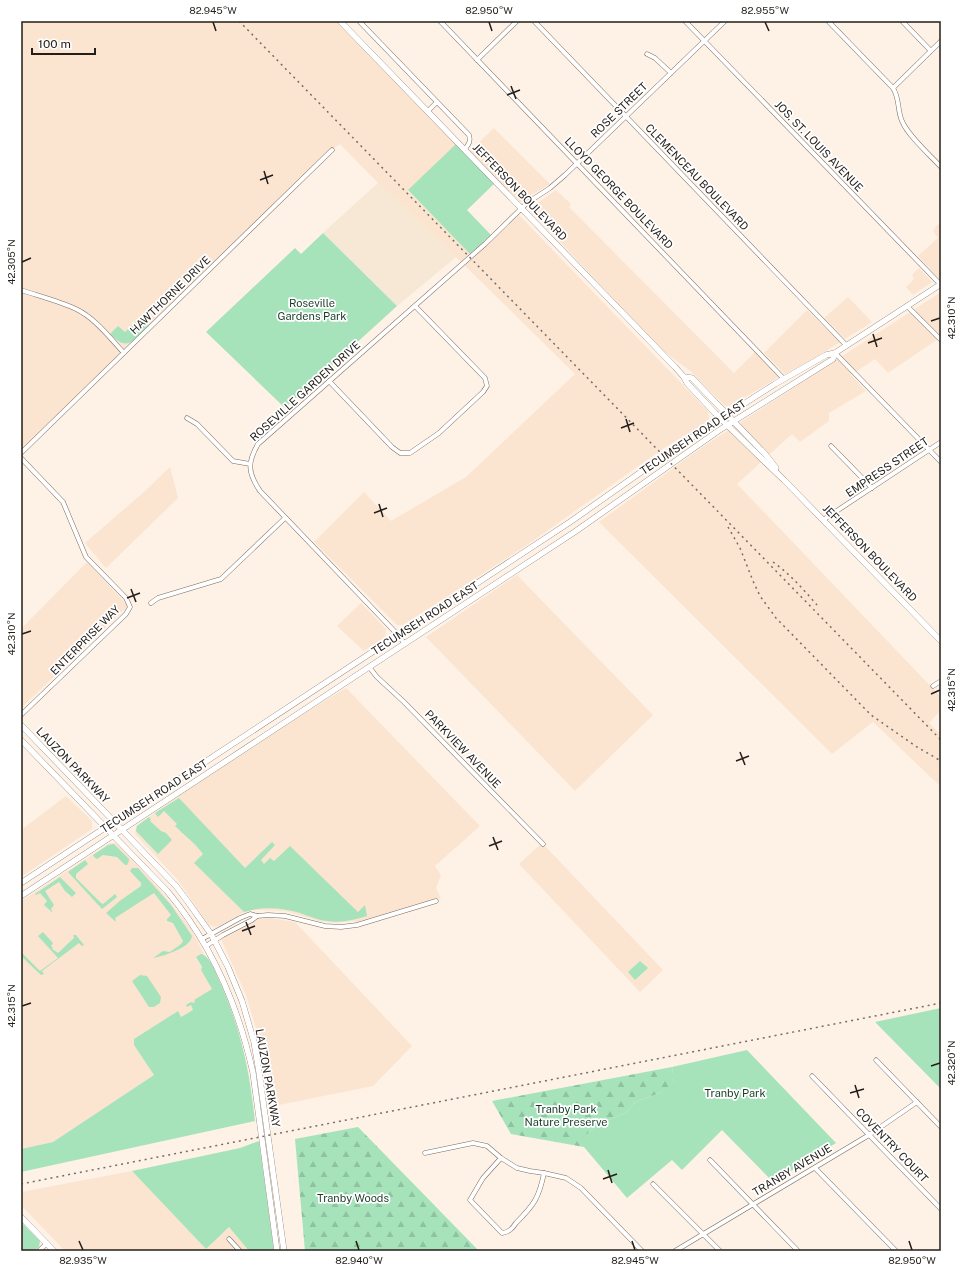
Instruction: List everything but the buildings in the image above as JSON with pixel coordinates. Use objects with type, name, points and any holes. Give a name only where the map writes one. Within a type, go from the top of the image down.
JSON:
[{"type":"main road","name":"JEFFERSON BOULEVARD","points":[[340,21],[684,377],[687,383],[727,425],[784,480],[941,641]]},
{"type":"main road","name":"TECUMSEH ROAD EAST","points":[[21,883],[399,636],[570,522],[678,446],[784,379],[826,355],[846,346],[940,284]]},
{"type":"main road","name":"TECUMSEH ROAD EAST","points":[[21,896],[576,531],[727,425],[833,359],[835,352]]},
{"type":"main road","name":"JEFFERSON BOULEVARD","points":[[684,377],[692,378],[728,414],[766,455],[784,480]]},
{"type":"main road","name":"LAUZON PARKWAY","points":[[21,725],[122,829],[184,896],[211,934],[242,1001],[254,1042],[284,1251]]},
{"type":"main road","name":"LAUZON PARKWAY","points":[[21,740],[106,827],[181,908],[202,939],[219,970],[234,1003],[247,1045],[253,1073],[277,1251]]},
{"type":"main road","points":[[21,1217],[54,1251]]},
{"type":"street","points":[[359,21],[469,135],[471,139],[465,149]]},
{"type":"street","name":"LLOYD GEORGE BOULEVARD","points":[[440,21],[784,379]]},
{"type":"street","points":[[477,60],[517,21]]},
{"type":"street","name":"CLEMENCEAU BOULEVARD","points":[[534,21],[846,346]]},
{"type":"street","name":"JOS. ST. LOUIS AVENUE","points":[[684,21],[940,284]]},
{"type":"street","name":"ROSE STREET","points":[[522,208],[536,196],[550,188],[725,21]]},
{"type":"street","points":[[828,21],[893,88],[898,95],[900,117],[906,129],[941,167]]},
{"type":"street","points":[[902,21],[931,51]]},
{"type":"street","points":[[893,88],[941,41]]},
{"type":"street","points":[[647,54],[656,58],[671,73]]},
{"type":"street","points":[[428,111],[437,102]]},
{"type":"street","name":"HAWTHORNE DRIVE","points":[[21,453],[332,150]]},
{"type":"street","name":"ROSEVILLE GARDEN DRIVE","points":[[250,464],[252,454],[258,444],[485,244],[522,208]]},
{"type":"street","points":[[21,290],[59,302],[77,310],[103,331],[124,353]]},
{"type":"street","points":[[329,381],[392,447],[400,452],[410,453],[439,434],[483,392],[487,386],[485,378],[414,306]]},
{"type":"street","points":[[907,306],[941,340]]},
{"type":"street","points":[[835,352],[941,462]]},
{"type":"street","points":[[187,418],[197,424],[233,461],[250,464],[252,479],[260,491],[404,643]]},
{"type":"street","name":"EMPRESS STREET","points":[[823,520],[941,442]]},
{"type":"street","points":[[831,446],[872,488]]},
{"type":"street","name":"ENTERPRISE WAY","points":[[21,458],[63,502],[86,557],[126,598],[130,607],[126,614],[21,715]]},
{"type":"street","points":[[151,603],[158,598],[221,579],[285,518]]},
{"type":"street","name":"PARKVIEW AVENUE","points":[[369,666],[377,677],[404,702],[543,844]]},
{"type":"street","points":[[932,686],[941,681]]},
{"type":"street","points":[[202,939],[250,914],[257,916],[285,916],[325,926],[341,927],[357,925],[436,901]]},
{"type":"street","points":[[206,946],[257,916]]},
{"type":"street","points":[[876,1060],[941,1127]]},
{"type":"street","name":"COVENTRY COURT","points":[[812,1076],[941,1209]]},
{"type":"street","name":"TRANBY AVENUE","points":[[675,1251],[869,1135],[917,1102]]},
{"type":"street","points":[[425,1153],[474,1143],[487,1146],[501,1158],[517,1168],[544,1172],[566,1178],[581,1188],[642,1251]]},
{"type":"street","points":[[501,1158],[483,1178],[470,1200],[502,1233],[508,1233],[531,1208],[540,1190],[544,1172]]},
{"type":"street","points":[[710,1160],[798,1251]]},
{"type":"street","points":[[815,1168],[896,1251]]},
{"type":"street","points":[[653,1184],[720,1251]]},
{"type":"street","points":[[229,1239],[240,1251]]},
{"type":"street","points":[[39,1251],[47,1243]]},
{"type":"shaded area","points":[[21,21],[337,21],[456,144],[408,191],[474,257],[519,215],[708,411],[709,418],[707,422],[664,448],[527,545],[403,625],[397,625],[314,542],[364,492],[391,521],[466,477],[575,374],[378,183],[340,144],[332,150],[21,453]]},
{"type":"shaded area","points":[[494,128],[550,184],[520,202],[470,151]]},
{"type":"shaded area","points":[[378,183],[456,257],[397,306],[323,233]]},
{"type":"shaded area","points":[[556,190],[571,204],[569,207],[734,373],[755,352],[779,377],[732,405],[725,406],[689,370],[657,345],[531,211],[532,207]]},
{"type":"shaded area","points":[[938,224],[941,227],[941,276],[938,278],[918,256],[938,238],[933,231]]},
{"type":"shaded area","points":[[919,268],[932,282],[913,295],[906,287],[914,279],[912,275]]},
{"type":"shaded area","points":[[941,292],[941,337],[888,373],[875,359],[851,375],[866,391],[829,413],[829,421],[800,442],[792,434],[737,484],[941,697],[941,710],[929,723],[941,735],[941,787],[873,722],[832,754],[599,522],[701,448]]},
{"type":"shaded area","points":[[848,297],[872,322],[845,339],[824,318]]},
{"type":"shaded area","points":[[807,310],[840,342],[815,358],[785,374],[764,353]]},
{"type":"shaded area","points":[[170,467],[178,498],[106,568],[85,543],[144,492]]},
{"type":"shaded area","points":[[87,562],[128,606],[21,708],[21,629]]},
{"type":"shaded area","points":[[517,575],[653,715],[575,791],[426,637]]},
{"type":"shaded area","points":[[361,603],[386,629],[385,637],[364,651],[337,626]]},
{"type":"shaded area","points":[[346,688],[480,826],[435,866],[441,875],[436,888],[441,899],[357,925],[355,921],[335,923],[319,921],[285,911],[261,910],[251,910],[219,926],[214,927],[208,924],[177,879],[135,834],[136,826],[177,797],[173,793]]},
{"type":"shaded area","points":[[66,796],[92,821],[92,829],[21,877],[21,830]]},
{"type":"shaded area","points":[[110,843],[115,843],[118,845],[158,887],[191,929],[204,954],[201,954],[196,958],[212,989],[191,1005],[194,1010],[181,1017],[177,1011],[134,1045],[154,1075],[53,1142],[21,1149],[21,901]]},
{"type":"shaded area","points":[[542,843],[663,970],[640,992],[519,864]]},
{"type":"shaded area","points":[[263,917],[295,922],[412,1046],[373,1086],[279,1105],[246,995],[220,937],[251,921]]},
{"type":"shaded area","points":[[132,1171],[206,1249],[229,1227],[249,1251],[65,1251],[21,1205],[21,1192]]},
{"type":"green space","points":[[456,144],[495,183],[467,210],[491,235],[470,254],[408,190]]},
{"type":"green space","name":"Roseville Gardens Park","points":[[323,233],[397,306],[285,408],[206,332],[295,248],[301,254]]},
{"type":"green space","points":[[142,318],[149,325],[131,342],[122,343],[110,334],[118,326],[125,332]]},
{"type":"green space","points":[[179,798],[245,868],[272,842],[275,845],[261,860],[264,864],[270,858],[274,861],[290,846],[358,912],[365,905],[367,916],[347,921],[332,922],[280,909],[265,908],[244,912],[194,863],[203,854],[175,826],[177,824],[164,811],[158,817],[155,813]]},
{"type":"green space","points":[[149,817],[151,820],[150,821],[161,831],[166,833],[172,840],[158,854],[136,831],[137,826]]},
{"type":"green space","points":[[114,844],[129,859],[127,865],[125,865],[117,857],[103,855],[97,859],[94,857],[93,855],[108,845]]},
{"type":"green space","points":[[85,860],[88,864],[76,874],[76,878],[103,904],[115,894],[117,897],[102,909],[68,872]]},
{"type":"green space","points":[[132,868],[138,868],[171,905],[192,936],[187,944],[182,948],[153,958],[163,951],[170,952],[183,941],[173,923],[167,921],[171,915],[154,893],[115,918],[116,922],[106,913],[141,886],[141,883],[130,871]]},
{"type":"green space","points":[[60,877],[76,893],[72,897],[65,891],[59,882],[45,891],[54,905],[51,909],[53,913],[44,905],[47,901],[40,893],[35,894]]},
{"type":"green space","points":[[43,932],[53,943],[51,946],[53,948],[52,949],[58,953],[74,938],[73,935],[76,935],[84,945],[82,946],[79,943],[42,971],[44,974],[41,975],[21,956],[21,952],[40,971],[58,958],[38,936]]},
{"type":"green space","points":[[201,954],[207,957],[213,968],[228,1001],[236,1024],[248,1072],[255,1121],[21,1172],[21,1149],[53,1142],[154,1075],[134,1045],[134,1039],[178,1011],[181,1017],[193,1010],[191,1005],[187,1007],[186,1005],[191,1002],[194,1003],[194,1000],[212,989],[201,970],[202,967],[196,957]]},
{"type":"green space","points":[[640,961],[648,968],[635,980],[628,972]]},
{"type":"green space","points":[[140,975],[147,976],[161,997],[160,1003],[154,1007],[149,1007],[132,981]]},
{"type":"green space","points":[[941,1008],[941,1089],[875,1022]]},
{"type":"green space","name":"Tranby Park","points":[[747,1050],[836,1143],[773,1182],[722,1130],[682,1170],[672,1160],[627,1198],[584,1147],[584,1137],[598,1124],[626,1113],[633,1104],[640,1100],[660,1093],[674,1080],[672,1067]]},
{"type":"green space","name":"Tranby Park Nature Preserve","points":[[672,1067],[674,1080],[669,1086],[660,1093],[633,1104],[626,1113],[598,1124],[584,1137],[584,1147],[511,1134],[492,1101]]},
{"type":"green space","name":"Tranby Woods","points":[[358,1127],[479,1251],[305,1251],[295,1139]]},
{"type":"green space","points":[[259,1141],[274,1251],[249,1251],[229,1227],[206,1249],[132,1171],[240,1148]]},
{"type":"green space","points":[[21,1222],[40,1241],[39,1247],[34,1251],[21,1251]]},
{"type":"railway","points":[[239,21],[941,740]]},
{"type":"railway","points":[[728,527],[740,548],[760,596],[776,618],[871,715],[917,747],[941,761]]},
{"type":"railway","points":[[773,562],[791,577],[817,605]]},
{"type":"railway","points":[[21,1184],[941,1003]]}]
